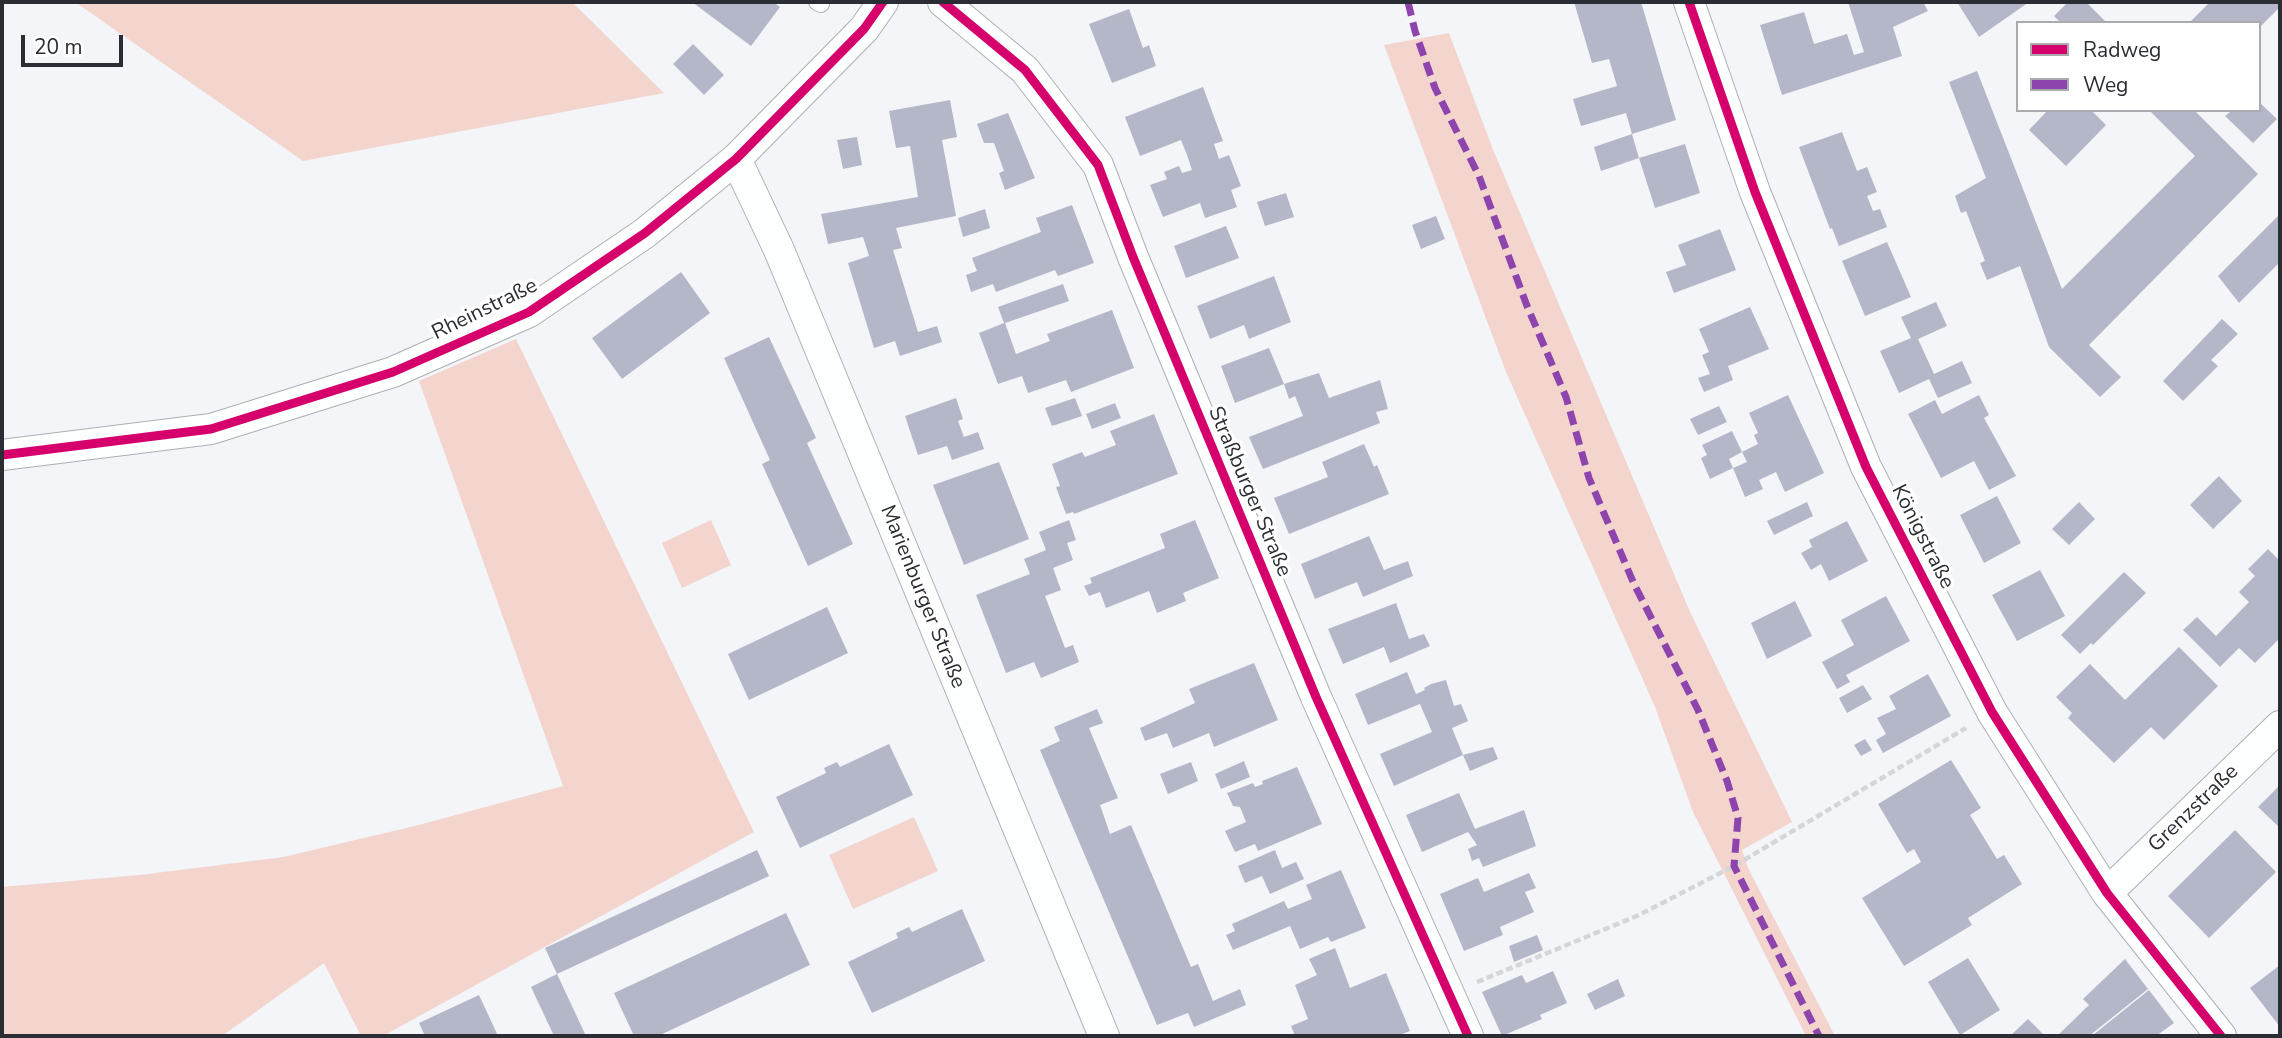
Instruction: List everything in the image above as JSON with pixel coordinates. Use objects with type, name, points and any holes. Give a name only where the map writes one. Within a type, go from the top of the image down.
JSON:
[{"type":"street","name":"Rheinstraße","points":[[2,455],[211,429],[393,372],[529,312],[646,233],[736,159],[864,29],[883,2]]},
{"type":"street","name":"Straßburger Straße","points":[[943,2],[1025,70],[1098,165],[1133,257],[1315,697],[1468,1036]]},
{"type":"street","name":"Königstraße","points":[[1689,2],[1755,192],[1866,467],[1992,712],[2107,893],[2221,1036]]},
{"type":"street","name":"Marienburger Straße","points":[[736,159],[779,250],[1104,1036]]},
{"type":"street","name":"Grenzstraße","points":[[2107,893],[2280,726]]},
{"type":"path","points":[[1448,994],[1637,916],[1734,866],[1992,712]]},
{"type":"shaded area","points":[[75,2],[572,2],[664,93],[303,161]]},
{"type":"shaded area","points":[[1449,33],[1494,152],[1691,614],[1792,822],[1742,850],[1748,868],[1835,1036],[1806,1036],[1693,812],[1655,707],[1506,372],[1384,45]]},
{"type":"shaded area","points":[[516,339],[754,832],[383,1036],[361,1036],[324,963],[222,1036],[2,1036],[2,887],[139,875],[283,857],[415,826],[563,786],[419,381]]},
{"type":"shaded area","points":[[711,520],[731,565],[682,588],[662,543]]},
{"type":"shaded area","points":[[914,817],[938,871],[853,909],[829,855]]},
{"type":"building","points":[[692,2],[773,2],[780,7],[751,46]]},
{"type":"building","points":[[1574,2],[1641,2],[1676,120],[1632,134],[1626,113],[1581,126],[1573,99],[1617,86],[1609,59],[1592,63]]},
{"type":"building","points":[[1848,2],[1923,2],[1928,11],[1893,27],[1902,56],[1782,95],[1760,25],[1804,12],[1814,44],[1847,34],[1854,55],[1864,52]]},
{"type":"building","points":[[1957,2],[2029,2],[1979,37]]},
{"type":"building","points":[[2068,2],[2086,2],[2105,21],[2059,21],[2054,16]]},
{"type":"building","points":[[2210,2],[2280,2],[2280,7],[2261,26],[2261,21],[2191,21]]},
{"type":"building","points":[[1129,9],[1143,48],[1149,45],[1156,66],[1112,83],[1089,24]]},
{"type":"building","points":[[693,44],[724,75],[704,95],[673,64]]},
{"type":"building","points":[[1977,71],[2062,289],[2195,156],[2151,112],[2196,112],[2258,174],[2089,345],[2121,377],[2100,397],[2049,347],[2020,266],[1987,280],[1980,263],[1985,261],[1966,211],[1961,213],[1955,196],[1986,178],[1949,82]]},
{"type":"building","points":[[1203,87],[1223,141],[1214,144],[1219,159],[1229,155],[1241,186],[1231,190],[1237,207],[1205,218],[1200,203],[1163,217],[1150,185],[1167,179],[1164,172],[1179,166],[1182,173],[1192,170],[1187,155],[1181,140],[1140,156],[1125,117]]},
{"type":"building","points":[[950,100],[957,137],[942,140],[956,216],[896,228],[902,248],[893,250],[918,332],[937,326],[942,342],[900,356],[895,341],[874,348],[848,263],[869,256],[863,237],[828,244],[821,214],[918,197],[910,146],[896,148],[889,111]]},
{"type":"building","points":[[2261,104],[2277,119],[2253,143],[2225,116],[2230,112],[2261,112]]},
{"type":"building","points":[[2046,112],[2093,112],[2106,125],[2066,166],[2029,130]]},
{"type":"building","points":[[1008,113],[1035,178],[1005,190],[999,173],[1004,171],[994,143],[984,143],[977,124]]},
{"type":"building","points":[[1842,132],[1857,171],[1867,167],[1877,192],[1867,196],[1873,211],[1880,209],[1887,227],[1839,246],[1799,147]]},
{"type":"building","points":[[1632,134],[1639,158],[1601,171],[1594,147]]},
{"type":"building","points":[[857,137],[862,165],[843,169],[837,140]]},
{"type":"building","points":[[1685,144],[1700,193],[1655,208],[1639,158]]},
{"type":"building","points":[[1286,193],[1294,217],[1265,226],[1257,202]]},
{"type":"building","points":[[1072,205],[1094,263],[1058,276],[1055,270],[996,292],[993,284],[971,292],[966,275],[977,271],[972,258],[1041,232],[1036,218]]},
{"type":"building","points":[[985,209],[990,228],[963,237],[958,218]]},
{"type":"building","points":[[2280,214],[2280,262],[2239,303],[2218,276]]},
{"type":"building","points":[[1436,216],[1445,239],[1421,249],[1412,225]]},
{"type":"building","points":[[1226,226],[1239,258],[1186,278],[1174,246]]},
{"type":"building","points":[[1720,229],[1736,270],[1674,293],[1666,272],[1686,265],[1678,245]]},
{"type":"building","points":[[1887,242],[1911,297],[1865,316],[1842,261]]},
{"type":"building","points":[[681,272],[710,313],[622,379],[592,338]]},
{"type":"building","points":[[1274,276],[1291,322],[1249,339],[1244,325],[1210,339],[1197,306]]},
{"type":"building","points":[[1063,284],[1069,301],[1005,323],[1016,354],[1050,341],[1047,334],[1112,310],[1134,368],[1071,392],[1066,380],[1028,393],[1022,376],[998,384],[979,333],[1004,323],[998,307]]},
{"type":"building","points":[[1936,302],[1947,326],[1918,339],[1934,374],[1962,361],[1972,383],[1938,398],[1929,379],[1899,393],[1880,351],[1911,338],[1901,317]]},
{"type":"building","points":[[1750,307],[1769,349],[1728,366],[1733,380],[1704,392],[1698,378],[1710,374],[1702,355],[1709,352],[1699,329]]},
{"type":"building","points":[[2222,319],[2238,334],[2211,360],[2218,366],[2183,401],[2163,381]]},
{"type":"building","points":[[769,337],[816,438],[807,443],[853,544],[808,566],[762,464],[770,460],[724,358]]},
{"type":"building","points":[[1269,348],[1284,384],[1235,403],[1221,366]]},
{"type":"building","points":[[1319,373],[1329,398],[1380,380],[1388,409],[1376,412],[1380,423],[1263,469],[1249,437],[1303,416],[1295,396],[1289,399],[1284,384]]},
{"type":"building","points":[[1788,395],[1824,473],[1785,492],[1776,472],[1759,480],[1763,489],[1745,497],[1733,468],[1747,462],[1742,452],[1758,444],[1754,435],[1758,433],[1749,413]]},
{"type":"building","points":[[1979,395],[1989,415],[1984,418],[2016,476],[1989,490],[1974,461],[1941,478],[1908,414],[1935,400],[1942,414]]},
{"type":"building","points":[[956,398],[963,419],[958,421],[964,437],[978,432],[984,449],[952,460],[947,446],[918,455],[905,416]]},
{"type":"building","points":[[1075,398],[1082,416],[1052,426],[1045,408]]},
{"type":"building","points":[[1115,403],[1121,418],[1092,429],[1086,414]]},
{"type":"building","points":[[1719,406],[1727,422],[1698,435],[1690,419]]},
{"type":"building","points":[[1154,414],[1178,474],[1074,514],[1066,514],[1056,487],[1060,486],[1052,464],[1082,452],[1085,457],[1116,445],[1110,431]]},
{"type":"building","points":[[1732,431],[1742,452],[1729,459],[1733,468],[1710,479],[1701,458],[1707,455],[1702,445]]},
{"type":"building","points":[[1364,444],[1374,467],[1377,465],[1389,494],[1289,534],[1274,498],[1328,477],[1322,462]]},
{"type":"building","points":[[999,462],[1029,539],[964,565],[933,485]]},
{"type":"building","points":[[2219,476],[2242,501],[2213,529],[2190,505]]},
{"type":"building","points":[[1997,496],[2021,543],[1984,563],[1960,515]]},
{"type":"building","points":[[1807,502],[1813,516],[1774,535],[1767,521]]},
{"type":"building","points":[[2079,502],[2095,519],[2069,545],[2052,529]]},
{"type":"building","points":[[1069,520],[1076,540],[1067,543],[1073,560],[1053,568],[1061,590],[1045,596],[1065,648],[1073,645],[1079,662],[1041,678],[1034,662],[1006,673],[976,595],[1030,574],[1024,559],[1046,550],[1039,532]]},
{"type":"building","points":[[1195,520],[1219,578],[1183,593],[1186,601],[1157,613],[1149,591],[1106,608],[1100,592],[1089,596],[1084,586],[1092,583],[1090,578],[1165,548],[1160,534]]},
{"type":"building","points":[[1847,521],[1868,561],[1829,581],[1821,564],[1811,570],[1801,553],[1812,547],[1809,540]]},
{"type":"building","points":[[1369,536],[1384,570],[1408,561],[1413,576],[1363,597],[1357,582],[1315,599],[1301,564]]},
{"type":"building","points":[[2268,549],[2280,561],[2280,638],[2255,663],[2239,648],[2220,667],[2183,630],[2197,617],[2216,636],[2249,602],[2239,592],[2255,576],[2248,569]]},
{"type":"building","points":[[2040,570],[2065,616],[2017,641],[1992,595]]},
{"type":"building","points":[[2124,572],[2146,593],[2093,645],[2091,643],[2080,654],[2061,635]]},
{"type":"building","points":[[1886,596],[1910,641],[1846,675],[1850,682],[1837,689],[1822,662],[1854,645],[1841,620]]},
{"type":"building","points":[[1795,601],[1812,636],[1767,659],[1751,623]]},
{"type":"building","points":[[1396,603],[1409,639],[1424,634],[1430,646],[1390,663],[1384,647],[1343,664],[1328,629]]},
{"type":"building","points":[[827,607],[848,653],[749,700],[728,654]]},
{"type":"building","points":[[2179,647],[2218,686],[2164,740],[2151,727],[2114,763],[2068,718],[2072,713],[2056,697],[2090,664],[2125,700]]},
{"type":"building","points":[[1254,663],[1278,720],[1214,747],[1209,733],[1173,748],[1167,733],[1145,741],[1140,728],[1195,703],[1189,689]]},
{"type":"building","points":[[1407,672],[1416,694],[1431,684],[1446,680],[1454,706],[1461,704],[1468,721],[1452,728],[1463,755],[1394,786],[1380,754],[1432,732],[1420,704],[1368,725],[1355,694]]},
{"type":"building","points":[[1928,674],[1951,716],[1883,753],[1876,740],[1886,734],[1877,718],[1896,709],[1889,696]]},
{"type":"building","points":[[1863,685],[1872,699],[1847,713],[1839,698]]},
{"type":"building","points":[[1097,709],[1103,723],[1089,728],[1118,798],[1100,805],[1110,834],[1131,825],[1191,967],[1198,964],[1213,1001],[1240,989],[1246,1005],[1194,1027],[1188,1013],[1157,1025],[1040,750],[1060,741],[1054,727]]},
{"type":"building","points":[[1865,739],[1872,750],[1861,756],[1854,745]]},
{"type":"building","points":[[889,744],[913,795],[800,848],[776,797],[826,773],[824,768],[837,762],[840,767]]},
{"type":"building","points":[[1493,747],[1498,759],[1470,771],[1463,755]]},
{"type":"building","points":[[1951,760],[1981,808],[1970,815],[1997,859],[2004,855],[2022,884],[1968,918],[1972,925],[1904,966],[1862,898],[1921,862],[1914,849],[1907,853],[1878,804]]},
{"type":"building","points":[[1244,761],[1250,777],[1221,789],[1215,774]]},
{"type":"building","points":[[1191,762],[1198,781],[1168,794],[1160,774]]},
{"type":"building","points":[[1297,767],[1322,824],[1258,851],[1255,844],[1235,852],[1225,831],[1246,822],[1240,807],[1233,806],[1227,793],[1253,783],[1255,787],[1263,784],[1262,781]]},
{"type":"building","points":[[2280,785],[2280,828],[2258,807]]},
{"type":"building","points":[[1459,793],[1475,829],[1524,810],[1536,846],[1483,867],[1479,858],[1472,861],[1468,849],[1477,845],[1468,832],[1422,852],[1406,815]]},
{"type":"building","points":[[2235,830],[2276,872],[2209,938],[2168,896]]},
{"type":"building","points":[[757,850],[769,876],[557,974],[545,948]]},
{"type":"building","points":[[1275,850],[1282,868],[1296,862],[1304,879],[1270,894],[1262,876],[1245,883],[1238,866]]},
{"type":"building","points":[[1341,870],[1366,928],[1331,942],[1328,937],[1300,949],[1290,926],[1233,950],[1226,935],[1235,931],[1232,924],[1284,901],[1288,909],[1312,899],[1306,885]]},
{"type":"building","points":[[1529,873],[1536,888],[1525,892],[1534,912],[1500,927],[1503,935],[1464,951],[1440,894],[1478,878],[1484,892]]},
{"type":"building","points":[[962,909],[985,961],[872,1013],[848,962],[898,938],[896,933],[909,927],[912,932]]},
{"type":"building","points":[[786,913],[810,965],[658,1036],[634,1036],[614,993]]},
{"type":"building","points":[[1537,935],[1543,950],[1514,962],[1509,946]]},
{"type":"building","points":[[1335,948],[1350,988],[1386,973],[1410,1031],[1397,1036],[1295,1036],[1291,1026],[1308,1019],[1295,985],[1317,975],[1309,959]]},
{"type":"building","points":[[1968,958],[2000,1010],[1960,1035],[1928,982]]},
{"type":"building","points":[[2125,959],[2148,989],[2089,1036],[2057,1036],[2089,1005],[2083,999]]},
{"type":"building","points":[[2280,965],[2280,1027],[2250,988]]},
{"type":"building","points":[[1553,971],[1567,1003],[1540,1015],[1542,1019],[1502,1036],[1482,992],[1522,975],[1526,983]]},
{"type":"building","points":[[557,974],[586,1036],[554,1036],[531,987]]},
{"type":"building","points":[[1618,979],[1625,996],[1595,1010],[1587,994]]},
{"type":"building","points":[[2149,990],[2174,1023],[2156,1036],[2093,1035]]},
{"type":"building","points":[[479,995],[498,1036],[425,1036],[419,1023]]},
{"type":"building","points":[[2028,1019],[2045,1036],[2010,1036]]},
{"type":"marked path","points":[[1408,2],[1435,88],[1479,176],[1527,306],[1566,397],[1589,478],[1634,584],[1698,710],[1727,781],[1738,818],[1734,866],[1819,1036]]},
{"type":"cycle path","points":[[2,455],[211,429],[393,372],[529,312],[645,233],[736,159],[864,29],[883,2]]},
{"type":"cycle path","points":[[943,2],[1025,70],[1098,165],[1133,257],[1316,697],[1468,1036]]},
{"type":"cycle path","points":[[1689,2],[1755,192],[1866,467],[1992,712],[2107,893],[2221,1036]]}]
